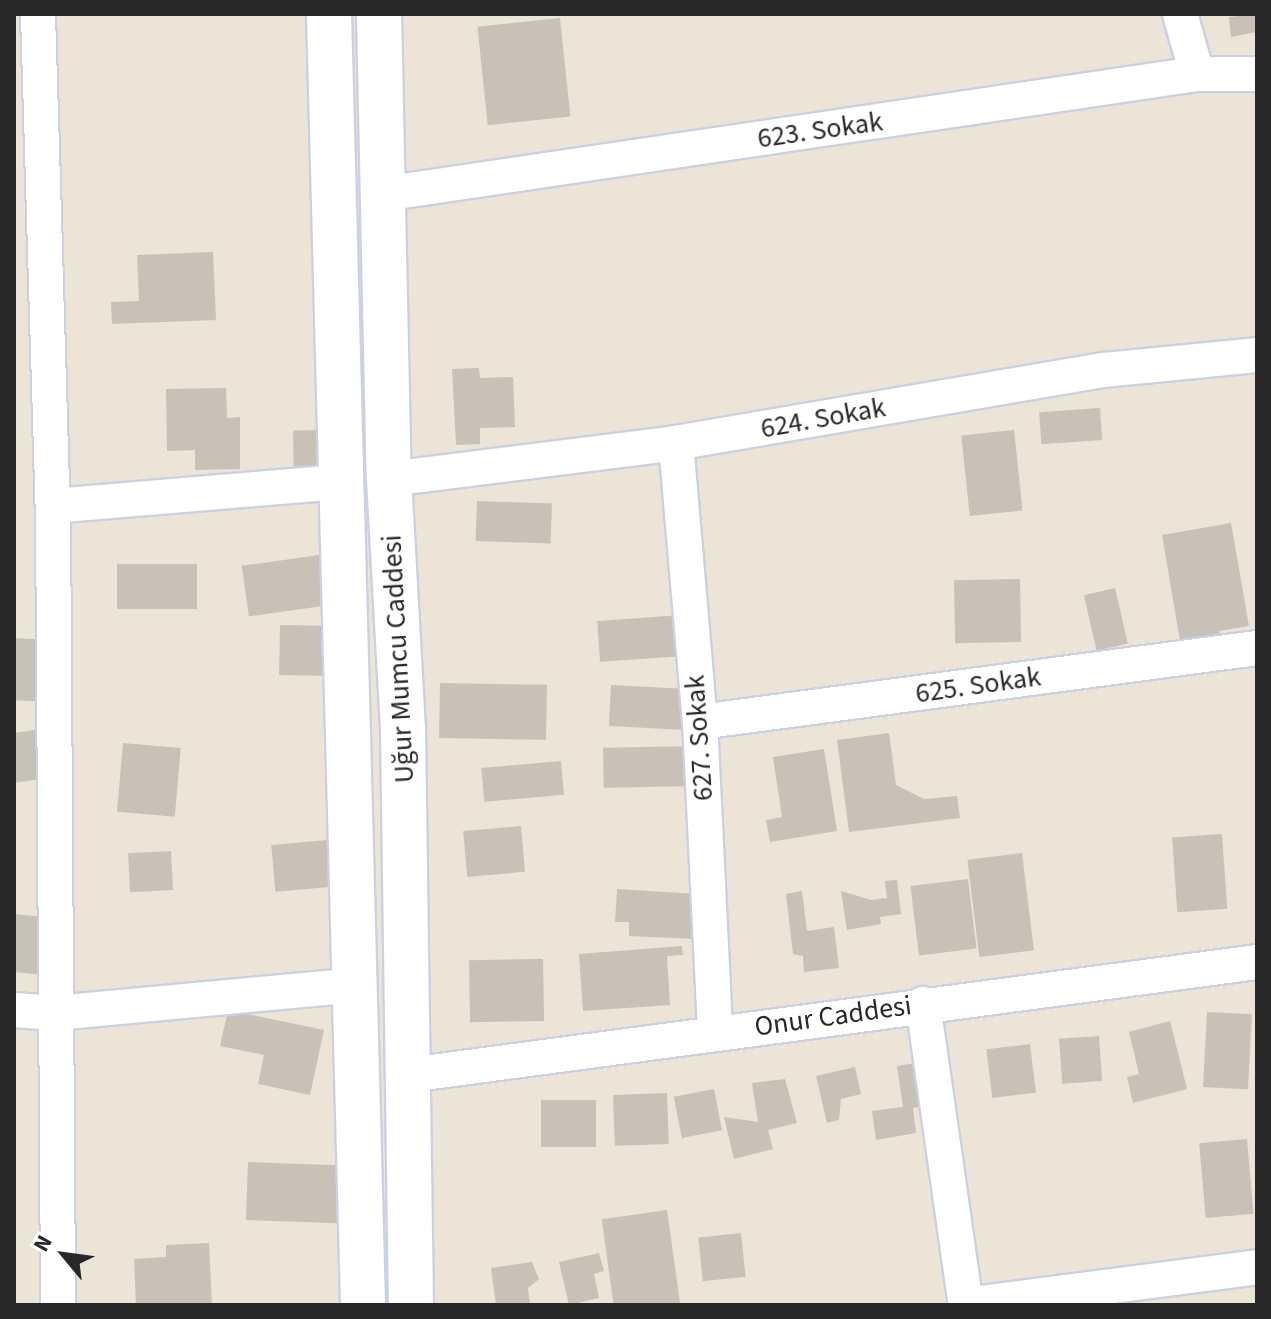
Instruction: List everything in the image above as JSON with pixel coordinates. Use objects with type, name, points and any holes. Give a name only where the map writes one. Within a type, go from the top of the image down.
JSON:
[{"type":"street","points":[[38,14],[53,506],[58,1305]]},
{"type":"street","name":"Uğur Mumcu Caddesi","points":[[329,14],[363,1305]]},
{"type":"street","name":"Uğur Mumcu Caddesi","points":[[379,14],[389,479],[403,728],[411,1305]]},
{"type":"street","points":[[1180,14],[1197,74]]},
{"type":"street","name":"623. Sokak","points":[[383,194],[1197,74],[1257,74]]},
{"type":"street","name":"624. Sokak","points":[[389,479],[676,443],[1104,370],[1257,355]]},
{"type":"street","name":"627. Sokak","points":[[676,443],[700,722],[715,1032]]},
{"type":"street","points":[[53,506],[340,482]]},
{"type":"street","name":"625. Sokak","points":[[700,722],[1257,648]]},
{"type":"street","name":"Onur Caddesi","points":[[409,1075],[923,1004],[1257,962]]},
{"type":"street","points":[[14,1010],[55,1013],[356,985]]},
{"type":"street","points":[[923,1004],[966,1305],[1257,1267]]},
{"type":"building","points":[[1257,14],[1257,32],[1231,37],[1229,17]]},
{"type":"building","points":[[560,18],[570,116],[488,125],[477,27]]},
{"type":"building","points":[[213,252],[216,320],[112,324],[111,302],[139,301],[137,255]]},
{"type":"building","points":[[479,368],[480,378],[513,377],[515,427],[480,428],[480,444],[456,445],[452,369]]},
{"type":"building","points":[[226,388],[227,418],[240,417],[240,469],[195,470],[195,450],[167,451],[166,389]]},
{"type":"building","points":[[1100,408],[1102,440],[1041,444],[1039,412]]},
{"type":"building","points":[[322,430],[323,472],[294,472],[293,431]]},
{"type":"building","points":[[1014,430],[1022,511],[970,516],[961,436]]},
{"type":"building","points":[[477,501],[552,504],[551,544],[476,541]]},
{"type":"building","points":[[1231,523],[1249,626],[1219,631],[1221,639],[1181,647],[1162,535]]},
{"type":"building","points":[[319,555],[326,606],[249,616],[242,566]]},
{"type":"building","points":[[117,564],[197,564],[197,609],[117,609]]},
{"type":"building","points":[[1020,579],[1021,642],[955,643],[954,580]]},
{"type":"building","points":[[1115,588],[1128,644],[1097,651],[1084,595]]},
{"type":"building","points":[[682,615],[685,656],[600,662],[597,621]]},
{"type":"building","points":[[280,625],[339,626],[338,676],[279,675]]},
{"type":"building","points":[[14,638],[47,640],[44,702],[14,700]]},
{"type":"building","points":[[440,683],[547,685],[546,740],[439,738]]},
{"type":"building","points":[[611,685],[693,689],[691,730],[609,726]]},
{"type":"building","points":[[35,730],[41,779],[14,783],[14,733]]},
{"type":"building","points":[[889,733],[896,785],[924,799],[957,796],[960,818],[849,832],[837,740]]},
{"type":"building","points":[[123,743],[181,748],[175,817],[117,812]]},
{"type":"building","points":[[698,746],[699,786],[604,788],[603,748]]},
{"type":"building","points":[[824,749],[837,831],[770,842],[766,820],[782,817],[773,757]]},
{"type":"building","points":[[561,761],[564,795],[484,802],[481,768]]},
{"type":"building","points":[[521,826],[525,872],[467,877],[463,831]]},
{"type":"building","points":[[1222,834],[1227,909],[1177,912],[1172,837]]},
{"type":"building","points":[[339,839],[343,886],[275,892],[271,845]]},
{"type":"building","points":[[171,851],[173,890],[130,892],[128,853]]},
{"type":"building","points":[[1022,853],[1034,950],[979,957],[967,860]]},
{"type":"building","points":[[968,879],[977,948],[919,956],[910,886]]},
{"type":"building","points":[[897,880],[901,914],[880,917],[881,924],[847,930],[841,891],[871,900],[887,898],[885,881]]},
{"type":"building","points":[[617,889],[698,894],[696,939],[629,936],[629,922],[615,922]]},
{"type":"building","points":[[802,891],[807,931],[834,927],[839,968],[804,972],[803,956],[793,954],[786,894]]},
{"type":"building","points":[[14,914],[51,918],[45,975],[14,972]]},
{"type":"building","points":[[682,946],[683,955],[667,956],[670,1005],[583,1011],[579,954]]},
{"type":"building","points":[[543,959],[544,1021],[470,1022],[469,960]]},
{"type":"building","points":[[228,1010],[324,1030],[310,1095],[258,1084],[264,1055],[220,1046]]},
{"type":"building","points":[[1207,1012],[1252,1014],[1248,1089],[1203,1087]]},
{"type":"building","points":[[1170,1021],[1187,1089],[1133,1103],[1127,1077],[1139,1074],[1129,1032]]},
{"type":"building","points":[[1099,1036],[1102,1081],[1062,1084],[1059,1039]]},
{"type":"building","points":[[1030,1044],[1036,1093],[992,1098],[986,1049]]},
{"type":"building","points":[[929,1061],[936,1104],[913,1108],[916,1133],[876,1140],[872,1111],[903,1107],[897,1066]]},
{"type":"building","points":[[855,1067],[861,1094],[841,1099],[839,1120],[827,1123],[816,1076]]},
{"type":"building","points":[[785,1079],[797,1123],[768,1130],[773,1149],[734,1159],[724,1117],[758,1122],[752,1083]]},
{"type":"building","points":[[714,1089],[722,1130],[682,1138],[674,1097]]},
{"type":"building","points":[[667,1093],[669,1144],[615,1146],[613,1095]]},
{"type":"building","points":[[541,1100],[596,1100],[596,1147],[541,1147]]},
{"type":"building","points":[[1247,1139],[1254,1214],[1206,1218],[1199,1143]]},
{"type":"building","points":[[248,1162],[353,1166],[351,1224],[246,1220]]},
{"type":"building","points":[[667,1210],[680,1305],[614,1305],[602,1219]]},
{"type":"building","points":[[741,1233],[746,1277],[703,1281],[698,1237]]},
{"type":"building","points":[[209,1243],[212,1305],[136,1305],[134,1259],[166,1257],[166,1245]]},
{"type":"building","points":[[599,1253],[604,1271],[594,1274],[599,1298],[569,1305],[559,1262]]},
{"type":"building","points":[[532,1262],[539,1279],[528,1288],[530,1305],[496,1305],[491,1268]]}]
